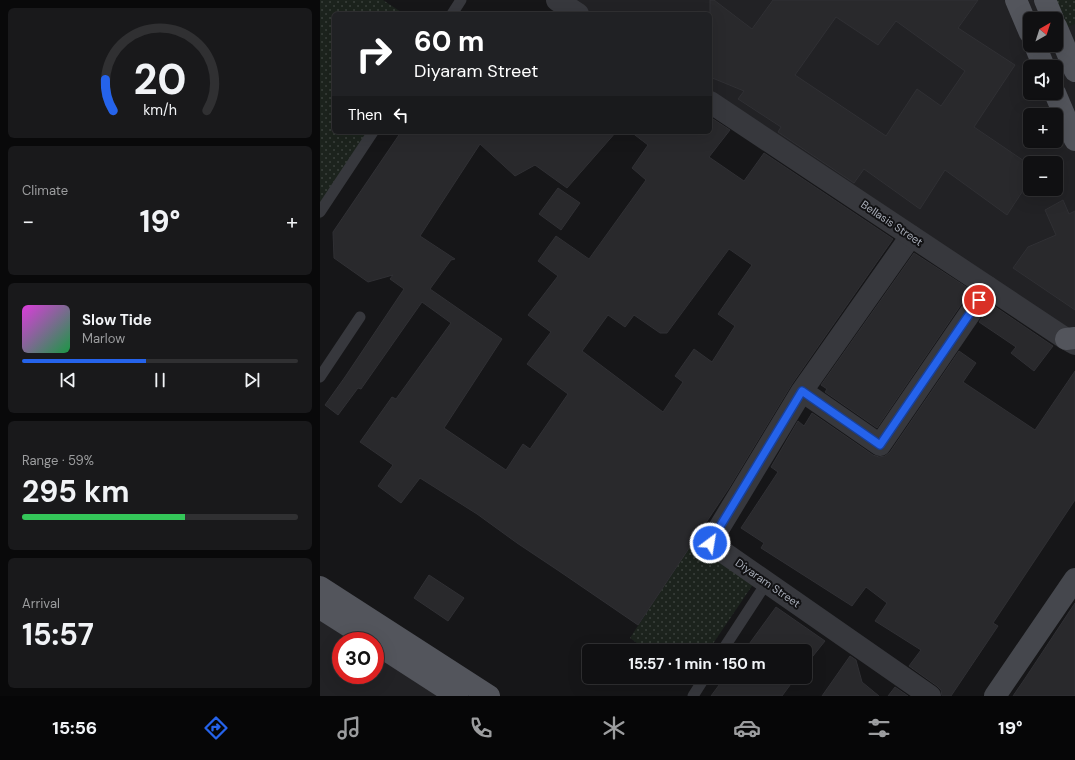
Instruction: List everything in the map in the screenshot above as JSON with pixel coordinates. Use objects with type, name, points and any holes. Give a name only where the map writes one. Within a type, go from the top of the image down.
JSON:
[{"type":"main road","points":[[1016,0],[1023,16]]},
{"type":"main road","points":[[1045,0],[1050,12]]},
{"type":"main road","points":[[1063,39],[1072,56]]},
{"type":"main road","points":[[1058,100],[1075,140]]},
{"type":"main road","points":[[995,696],[1075,579]]},
{"type":"main road","points":[[320,587],[489,696]]},
{"type":"main road","points":[[320,608],[358,632]]},
{"type":"main road","points":[[384,649],[457,696]]},
{"type":"street","points":[[557,0],[575,12]]},
{"type":"street","name":"Bellasis Street","points":[[712,103],[988,287],[1072,340]]},
{"type":"street","points":[[911,236],[802,391],[880,445],[988,287]]},
{"type":"street","name":"Diyaram Street","points":[[802,391],[710,543],[930,696]]},
{"type":"lane","points":[[453,12],[461,0]]},
{"type":"lane","points":[[320,212],[372,134]]},
{"type":"lane","points":[[320,377],[360,317]]},
{"type":"lane","points":[[726,644],[766,582]]},
{"type":"lane","points":[[693,696],[701,684]]},
{"type":"shaded area","points":[[320,0],[383,0],[401,12],[332,12],[332,134],[372,134],[320,219]]},
{"type":"shaded area","points":[[557,0],[1075,0],[1075,338],[712,103],[712,12],[575,12]]},
{"type":"shaded area","points":[[1056,0],[1075,0],[1075,24],[1068,27],[1063,12],[1061,12]]},
{"type":"shaded area","points":[[693,542],[754,583],[713,644],[638,644],[630,638]]},
{"type":"shaded area","points":[[320,607],[360,632],[332,632],[332,684],[384,684],[384,648],[459,696],[320,696]]},
{"type":"building","points":[[710,0],[714,0],[752,29],[773,0],[978,0],[958,28],[1015,65],[974,127],[1023,160],[1023,191],[1007,215],[945,170],[920,209],[864,169],[854,183],[778,132],[781,127],[738,99],[744,91],[712,78],[712,12],[710,12]],"holes":[[[836,17],[878,45],[896,21],[965,71],[941,106],[917,89],[886,136],[795,75]]]},
{"type":"building","points":[[712,118],[730,130],[709,157],[744,181],[764,153],[893,239],[792,384],[729,488],[638,625],[477,514],[420,478],[401,503],[378,486],[393,465],[360,442],[392,397],[396,399],[451,323],[422,302],[361,389],[358,388],[338,415],[325,405],[404,289],[390,279],[393,275],[368,282],[334,258],[333,232],[400,134],[614,134],[567,188],[535,165],[515,176],[480,144],[420,236],[455,259],[451,260],[430,289],[502,339],[444,428],[506,470],[523,444],[530,449],[568,394],[527,364],[551,332],[528,315],[558,276],[538,261],[556,236],[589,259],[646,180],[632,168],[648,145],[634,134],[712,134]],"holes":[[[729,249],[752,265],[718,314],[735,326],[712,362],[694,349],[675,376],[683,382],[663,412],[582,351],[608,315],[625,327],[634,315],[660,333],[667,333]]]},
{"type":"building","points":[[558,188],[580,203],[561,230],[539,214]]},
{"type":"building","points":[[1063,200],[1069,214],[1075,211],[1075,310],[1013,268],[1028,247],[1056,235],[1045,210]]},
{"type":"building","points":[[914,253],[971,290],[877,428],[825,392],[827,389],[821,385]]},
{"type":"building","points":[[991,304],[1053,346],[1034,371],[1011,353],[1016,347],[979,322]]},
{"type":"building","points":[[959,351],[976,363],[963,382],[1035,430],[1075,371],[1075,500],[993,623],[998,626],[951,696],[942,696],[941,690],[937,686],[909,666],[921,650],[875,621],[887,603],[866,587],[852,606],[761,548],[764,543],[741,528],[778,472],[771,467],[798,421],[804,426],[812,413],[873,455],[879,457],[885,456],[890,452]]},
{"type":"building","points":[[429,575],[464,598],[448,621],[414,598]]},
{"type":"building","points":[[1075,603],[1075,696],[1013,696],[1026,677]]},
{"type":"building","points":[[776,607],[825,641],[812,657],[812,644],[749,644]]},
{"type":"building","points":[[850,656],[856,660],[862,682],[879,696],[822,696]]},
{"type":"building","points":[[720,684],[791,684],[782,696],[711,696]]},
{"type":"building","points":[[895,687],[908,696],[888,696]]},
{"type":"route","points":[[710,543],[802,391],[880,445],[979,300]]}]
